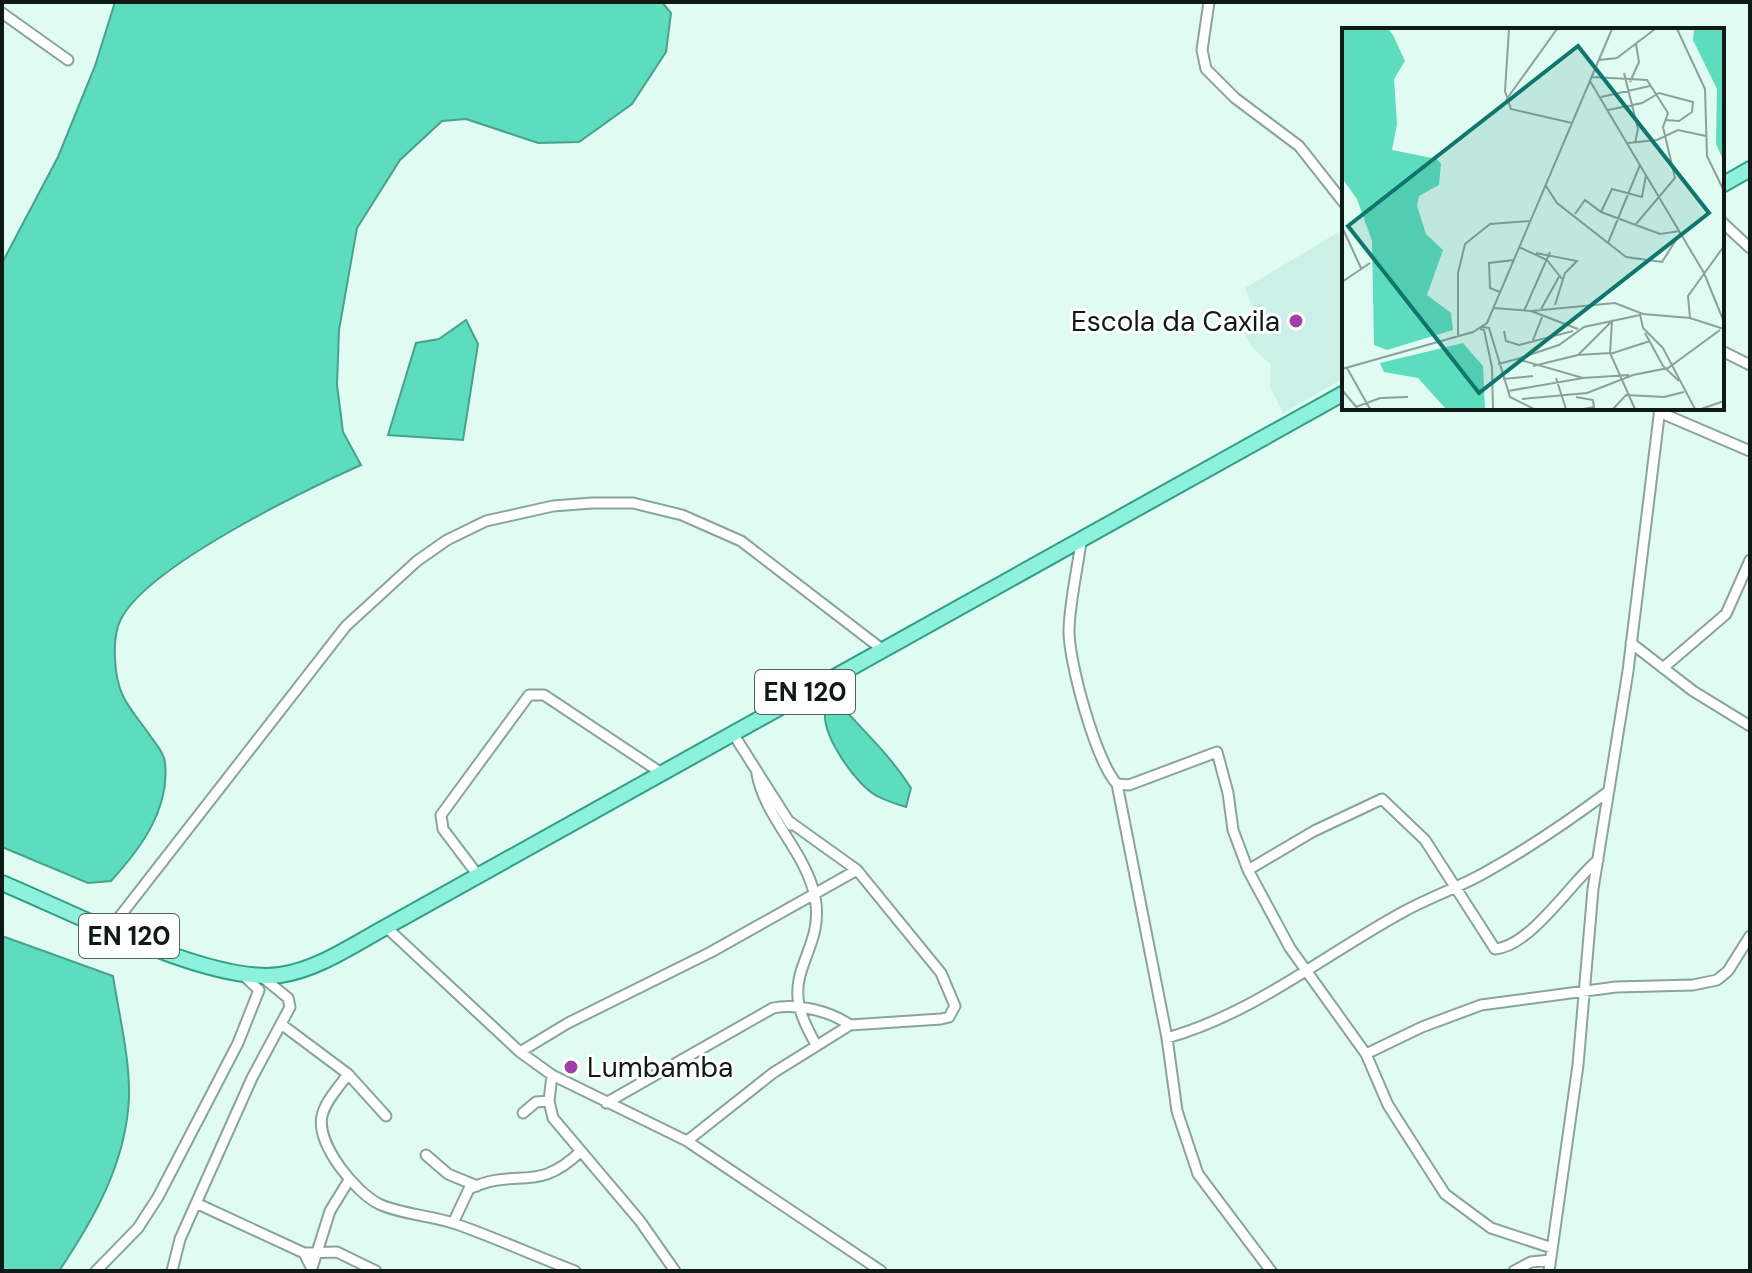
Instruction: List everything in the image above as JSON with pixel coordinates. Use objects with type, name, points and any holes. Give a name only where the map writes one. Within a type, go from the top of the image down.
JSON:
[{"type":"main road","points":[[1724,184],[1750,169]]},
{"type":"main road","name":"EN 120","points":[[2,883],[199,964],[261,976],[296,972],[386,927],[1342,394]]},
{"type":"street","points":[[1209,2],[1202,50],[1206,69],[1235,98],[1299,146],[1342,200]]},
{"type":"street","points":[[2,13],[68,60]]},
{"type":"street","points":[[1724,224],[1750,248]]},
{"type":"street","points":[[1724,352],[1750,365]]},
{"type":"street","points":[[1514,1271],[1531,1262],[1550,1266],[1578,1065],[1598,860],[1631,643],[1660,410],[1750,451]]},
{"type":"street","points":[[110,929],[346,626],[417,561],[447,540],[486,521],[553,506],[592,503],[633,503],[682,515],[741,541],[883,650]]},
{"type":"street","points":[[1081,542],[1069,629],[1072,666],[1100,753],[1117,784],[1167,1038],[1177,1111],[1198,1174],[1271,1271]]},
{"type":"street","points":[[1663,668],[1726,614],[1750,560]]},
{"type":"street","points":[[1631,643],[1750,726]]},
{"type":"street","points":[[477,874],[443,829],[441,815],[529,695],[544,695],[660,772]]},
{"type":"street","points":[[687,1141],[773,1073],[850,1025],[941,1019],[949,1017],[955,1006],[941,973],[857,870],[790,822],[732,732]]},
{"type":"street","points":[[1117,784],[1129,785],[1217,752],[1228,793],[1233,830],[1248,870],[1290,948],[1366,1054],[1388,1105],[1445,1194],[1491,1228],[1552,1248]]},
{"type":"street","points":[[757,774],[760,787],[794,844],[815,895],[818,928],[801,969],[799,1006],[816,1045]]},
{"type":"street","points":[[1167,1038],[1227,1017],[1403,911],[1456,886],[1570,820],[1609,791]]},
{"type":"street","points":[[1248,870],[1314,831],[1382,799],[1425,840],[1492,947],[1500,949],[1535,926],[1598,860]]},
{"type":"street","points":[[790,822],[794,844]]},
{"type":"street","points":[[520,1052],[568,1023],[638,991],[857,870]]},
{"type":"street","points":[[386,927],[520,1052],[552,1075],[687,1141],[881,1271]]},
{"type":"street","points":[[1366,1054],[1422,1027],[1481,1005],[1585,991],[1693,985],[1717,980],[1728,971],[1750,936]]},
{"type":"street","points":[[96,1271],[138,1228],[158,1197],[238,1043],[259,990],[241,974]]},
{"type":"street","points":[[172,1271],[180,1239],[257,1065],[291,1001],[261,976]]},
{"type":"street","points":[[606,1103],[773,1008],[799,1006],[837,1017],[850,1025]]},
{"type":"street","points":[[281,1024],[348,1074],[386,1116]]},
{"type":"street","points":[[348,1074],[322,1117],[331,1153],[349,1180],[377,1203],[453,1223],[575,1271]]},
{"type":"street","points":[[552,1075],[549,1101],[553,1118],[640,1221],[675,1271]]},
{"type":"street","points":[[523,1113],[536,1102],[549,1101]]},
{"type":"street","points":[[453,1223],[462,1199],[477,1186],[504,1179],[546,1177],[561,1170],[581,1151]]},
{"type":"street","points":[[426,1155],[448,1174],[477,1186]]},
{"type":"street","points":[[312,1270],[330,1211],[349,1180]]},
{"type":"street","points":[[198,1204],[304,1253],[319,1251],[349,1256],[376,1271]]},
{"type":"street","points":[[304,1253],[312,1270]]},
{"type":"shaded area","points":[[115,2],[662,2],[671,13],[666,52],[632,104],[579,142],[538,143],[466,119],[442,121],[400,160],[357,228],[339,330],[337,385],[343,432],[361,465],[268,511],[194,554],[137,598],[121,619],[115,647],[120,688],[129,707],[165,760],[163,797],[151,828],[111,881],[88,883],[2,847],[2,263],[58,157],[95,66]]},
{"type":"shaded area","name":"Escola da Caxila","points":[[1342,230],[1342,379],[1283,413],[1270,387],[1271,365],[1253,348],[1239,326],[1256,316],[1245,288]]},
{"type":"shaded area","points":[[466,320],[478,344],[463,440],[388,435],[416,343],[439,339]]},
{"type":"shaded area","points":[[843,708],[887,756],[911,788],[906,807],[869,790],[842,759],[829,735],[825,713]]},
{"type":"shaded area","points":[[2,936],[113,976],[124,1037],[129,1098],[122,1145],[96,1211],[59,1271],[2,1271]]},
{"type":"place","name":"Escola da Caxila","points":[[1296,321]]},
{"type":"place","name":"Lumbamba","points":[[571,1067]]}]
